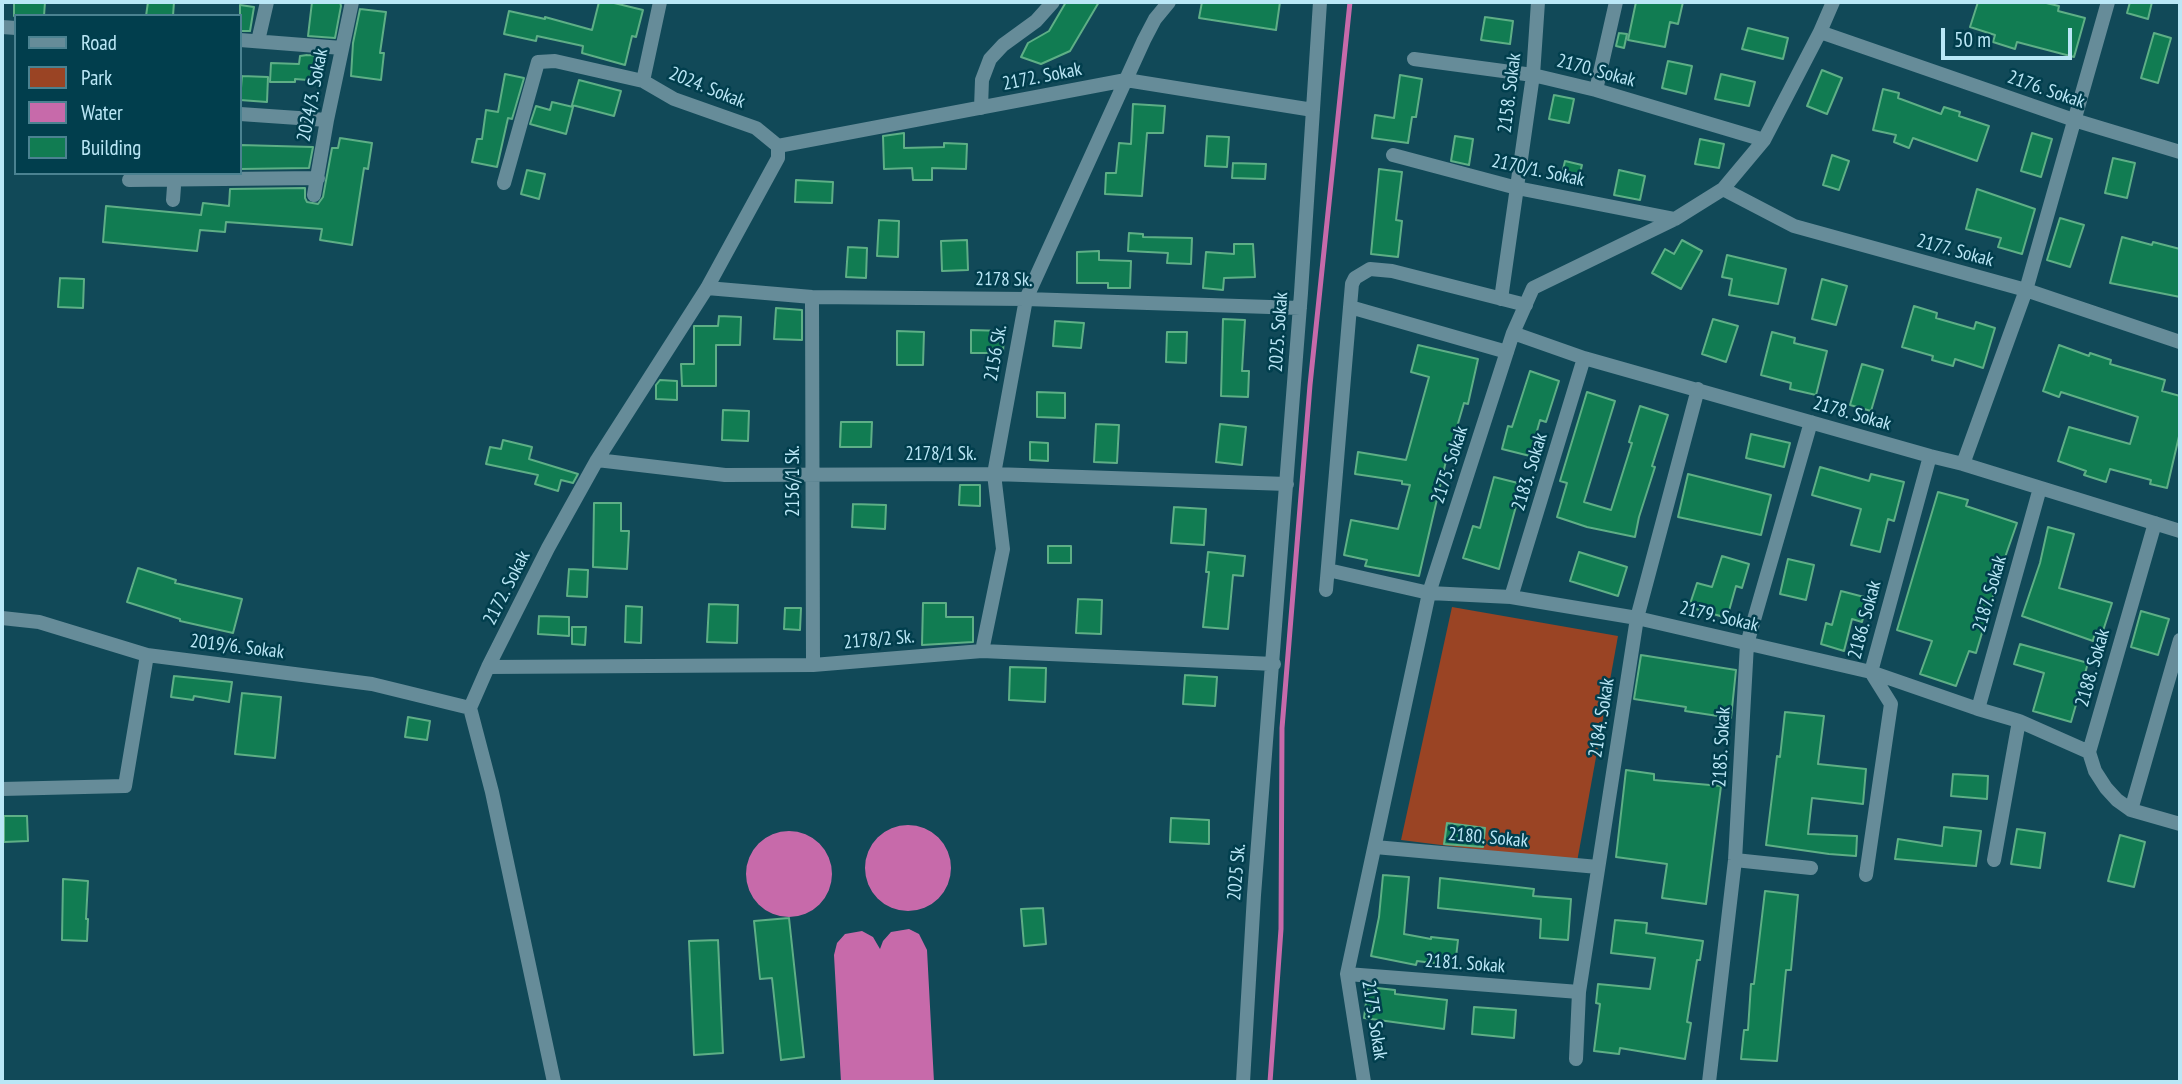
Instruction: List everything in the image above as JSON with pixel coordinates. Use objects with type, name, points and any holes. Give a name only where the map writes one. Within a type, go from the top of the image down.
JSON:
[{"type":"street","points":[[258,41],[267,2]]},
{"type":"street","name":"2024/3. Sokak","points":[[314,195],[352,2]]},
{"type":"street","name":"2024. Sokak","points":[[660,2],[643,81],[674,99],[756,128],[778,152]]},
{"type":"street","points":[[981,108],[982,80],[990,59],[1003,45],[1036,21],[1053,2]]},
{"type":"street","name":"2025. Sokak","points":[[1273,664],[1320,2]]},
{"type":"street","name":"2158. Sokak","points":[[1501,299],[1533,75],[1538,2]]},
{"type":"street","points":[[1596,90],[1616,2]]},
{"type":"street","name":"2175. Sokak","points":[[1364,1082],[1347,974],[1429,593],[1513,333],[1533,288],[1675,219],[1723,189],[1764,140],[1833,2]]},
{"type":"street","points":[[1963,464],[2026,290],[2108,2]]},
{"type":"street","name":"2156 Sk.","points":[[982,651],[1003,549],[994,474],[1026,299],[1161,4]]},
{"type":"street","name":"2176. Sokak","points":[[1820,32],[2074,120],[2180,152]]},
{"type":"street","points":[[242,40],[342,48]]},
{"type":"street","name":"2170. Sokak","points":[[1414,59],[1533,75],[1596,90],[1764,140]]},
{"type":"street","points":[[504,183],[538,62],[555,61],[643,81]]},
{"type":"street","name":"2172. Sokak","points":[[470,708],[548,548],[597,460],[707,288],[778,152],[1126,80],[1313,110]]},
{"type":"street","points":[[242,114],[327,120]]},
{"type":"street","name":"2170/1. Sokak","points":[[1393,155],[1517,188],[1675,219]]},
{"type":"street","points":[[173,200],[175,176]]},
{"type":"street","points":[[129,180],[175,176],[318,178]]},
{"type":"street","name":"2177. Sokak","points":[[1723,189],[1794,226],[2026,290],[2180,342]]},
{"type":"street","points":[[1326,590],[1352,284],[1355,278],[1370,269],[1392,271],[1526,305]]},
{"type":"street","name":"2178 Sk.","points":[[707,288],[812,297],[1026,299],[1300,308]]},
{"type":"street","name":"2156/1 Sk.","points":[[812,297],[813,665]]},
{"type":"street","points":[[1350,307],[1507,352]]},
{"type":"street","name":"2178. Sokak","points":[[1513,333],[1584,358],[1963,464],[2180,531]]},
{"type":"street","name":"2183. Sokak","points":[[1511,597],[1584,358]]},
{"type":"street","name":"2184. Sokak","points":[[1576,1059],[1579,992],[1637,618],[1698,389]]},
{"type":"street","name":"2185. Sokak","points":[[1709,1082],[1735,860],[1747,644],[1811,422]]},
{"type":"street","name":"2186. Sokak","points":[[1866,876],[1891,704],[1871,672],[1930,456]]},
{"type":"street","name":"2178/1 Sk.","points":[[597,460],[725,475],[994,474],[1287,484]]},
{"type":"street","name":"2187. Sokak","points":[[1978,709],[2040,488]]},
{"type":"street","name":"2188. Sokak","points":[[2089,752],[2155,523]]},
{"type":"street","name":"2179. Sokak","points":[[1328,570],[1429,593],[1511,597],[1637,618],[1871,672],[2019,721],[2089,752]]},
{"type":"street","name":"2019/6. Sokak","points":[[2,618],[39,622],[147,655],[372,684],[470,708]]},
{"type":"street","points":[[2131,810],[2180,640]]},
{"type":"street","name":"2178/2 Sk.","points":[[488,667],[813,665],[982,651],[1273,664]]},
{"type":"street","points":[[2,789],[125,786],[147,655]]},
{"type":"street","name":"2025 Sk.","points":[[1242,1082],[1273,664]]},
{"type":"street","points":[[470,708],[492,792],[554,1082]]},
{"type":"street","points":[[1994,860],[2019,721]]},
{"type":"street","points":[[2089,752],[2095,771],[2106,788],[2131,810],[2180,824]]},
{"type":"street","name":"2180. Sokak","points":[[1374,847],[1598,867]]},
{"type":"street","points":[[1735,860],[1811,868]]},
{"type":"street","name":"2181. Sokak","points":[[1347,974],[1579,992]]},
{"type":"green space","points":[[1452,607],[1618,636],[1577,862],[1401,840]]},
{"type":"water","points":[[908,825],[924,829],[938,838],[947,852],[951,868],[947,884],[938,898],[924,907],[908,911],[892,907],[878,898],[869,884],[865,868],[869,852],[878,838],[892,829]]},
{"type":"water","points":[[789,831],[805,835],[819,844],[828,858],[832,874],[828,890],[819,904],[805,913],[789,917],[773,913],[759,904],[750,890],[746,874],[750,858],[759,844],[773,835]]},
{"type":"water","points":[[909,929],[919,934],[927,950],[934,1082],[841,1082],[834,955],[837,943],[845,934],[862,931],[873,937],[880,949],[891,932]]},
{"type":"building","points":[[14,2],[45,2],[44,14],[14,14]]},
{"type":"building","points":[[148,2],[174,2],[173,14],[146,14]]},
{"type":"building","points":[[312,2],[340,2],[335,38],[308,36]]},
{"type":"building","points":[[599,2],[643,10],[636,37],[632,36],[625,65],[582,53],[583,46],[537,36],[536,41],[504,34],[509,11],[545,17],[592,30]]},
{"type":"building","points":[[1066,2],[1099,2],[1070,51],[1041,64],[1021,57],[1028,43],[1049,31]]},
{"type":"building","points":[[1202,2],[1280,2],[1276,30],[1199,18]]},
{"type":"building","points":[[1636,2],[1683,2],[1678,24],[1670,22],[1665,47],[1628,40]]},
{"type":"building","points":[[1978,2],[2042,2],[2059,6],[2058,11],[2085,18],[2074,57],[2017,42],[2015,49],[1993,42],[1995,35],[1970,27]]},
{"type":"building","points":[[2130,2],[2152,2],[2148,19],[2127,13]]},
{"type":"building","points":[[240,5],[254,7],[250,31],[242,31]]},
{"type":"building","points":[[360,9],[386,12],[380,53],[384,53],[381,80],[351,76],[353,43]]},
{"type":"building","points":[[1485,17],[1513,21],[1510,44],[1481,40]]},
{"type":"building","points":[[1748,28],[1788,38],[1783,59],[1742,49]]},
{"type":"building","points":[[1619,33],[1627,34],[1624,48],[1616,46]]},
{"type":"building","points":[[2154,33],[2171,38],[2158,83],[2141,78]]},
{"type":"building","points":[[300,56],[323,56],[321,81],[295,79],[295,82],[270,82],[271,63],[299,64]]},
{"type":"building","points":[[1668,61],[1692,66],[1686,94],[1662,88]]},
{"type":"building","points":[[1822,70],[1842,78],[1827,114],[1807,106]]},
{"type":"building","points":[[505,74],[524,78],[512,119],[508,118],[497,167],[472,162],[477,139],[482,139],[486,110],[498,112]]},
{"type":"building","points":[[1721,74],[1755,82],[1749,106],[1715,99]]},
{"type":"building","points":[[1400,75],[1422,79],[1416,117],[1412,117],[1408,143],[1372,138],[1375,115],[1394,118]]},
{"type":"building","points":[[242,76],[268,77],[267,102],[242,100]]},
{"type":"building","points":[[579,80],[621,91],[614,116],[572,105]]},
{"type":"building","points":[[1883,89],[1899,93],[1898,98],[1941,114],[1944,107],[1960,112],[1959,116],[1989,126],[1977,161],[1913,138],[1909,148],[1894,142],[1896,135],[1873,130]]},
{"type":"building","points":[[1554,95],[1574,99],[1569,123],[1549,119]]},
{"type":"building","points":[[552,102],[573,107],[566,134],[530,124],[536,106],[550,110]]},
{"type":"building","points":[[1133,104],[1165,106],[1163,133],[1147,133],[1142,196],[1105,194],[1106,173],[1116,173],[1119,143],[1131,144]]},
{"type":"building","points":[[904,133],[904,148],[944,147],[944,143],[967,144],[966,169],[932,168],[932,180],[913,180],[912,168],[884,169],[883,136]]},
{"type":"building","points":[[2032,133],[2052,139],[2041,177],[2021,171]]},
{"type":"building","points":[[1207,136],[1229,137],[1227,167],[1205,166]]},
{"type":"building","points":[[1455,136],[1473,139],[1469,165],[1451,161]]},
{"type":"building","points":[[340,138],[372,143],[368,169],[364,168],[352,245],[320,240],[322,229],[226,222],[225,232],[200,230],[197,251],[103,242],[106,206],[201,215],[203,203],[229,206],[230,189],[305,188],[307,202],[318,204],[323,197],[332,148],[338,148]]},
{"type":"building","points":[[1700,139],[1724,144],[1719,168],[1695,164]]},
{"type":"building","points":[[242,145],[313,147],[309,168],[242,169]]},
{"type":"building","points":[[1832,155],[1849,161],[1839,190],[1823,185]]},
{"type":"building","points":[[2113,158],[2135,163],[2127,198],[2105,193]]},
{"type":"building","points":[[1565,161],[1582,165],[1577,185],[1560,182]]},
{"type":"building","points":[[1233,163],[1266,164],[1265,179],[1232,178]]},
{"type":"building","points":[[1379,169],[1402,172],[1396,220],[1402,221],[1398,257],[1371,254]]},
{"type":"building","points":[[527,170],[545,174],[539,199],[521,194]]},
{"type":"building","points":[[1619,170],[1645,176],[1640,200],[1614,195]]},
{"type":"building","points":[[796,180],[833,182],[832,203],[795,202]]},
{"type":"building","points":[[1977,189],[2035,209],[2022,254],[1998,247],[2001,238],[1966,229]]},
{"type":"building","points":[[2060,218],[2084,225],[2070,267],[2047,260]]},
{"type":"building","points":[[879,220],[899,221],[898,257],[877,256]]},
{"type":"building","points":[[1129,233],[1143,234],[1143,237],[1192,238],[1191,264],[1167,263],[1168,253],[1128,251]]},
{"type":"building","points":[[2122,237],[2180,249],[2180,297],[2110,283]]},
{"type":"building","points":[[967,240],[968,270],[942,271],[941,241]]},
{"type":"building","points":[[1682,240],[1702,251],[1681,289],[1652,273],[1665,249],[1674,254]]},
{"type":"building","points":[[1234,244],[1253,244],[1255,277],[1224,278],[1223,290],[1203,288],[1206,252],[1234,254]]},
{"type":"building","points":[[848,247],[867,248],[866,278],[846,277]]},
{"type":"building","points":[[1099,251],[1099,260],[1131,261],[1130,288],[1108,288],[1108,283],[1077,283],[1077,252]]},
{"type":"building","points":[[1727,255],[1786,269],[1778,304],[1729,295],[1732,279],[1722,277]]},
{"type":"building","points":[[60,278],[84,279],[83,308],[58,307]]},
{"type":"building","points":[[1822,279],[1847,286],[1836,325],[1812,319]]},
{"type":"building","points":[[1914,306],[1937,313],[1936,318],[1974,329],[1976,322],[1995,328],[1983,368],[1955,359],[1953,366],[1932,360],[1933,356],[1902,347]]},
{"type":"building","points":[[776,308],[802,310],[802,340],[774,339]]},
{"type":"building","points":[[719,316],[741,317],[740,345],[716,345],[716,386],[682,386],[681,364],[694,364],[694,326],[718,326]]},
{"type":"building","points":[[1223,319],[1245,320],[1242,371],[1249,371],[1248,397],[1221,396]]},
{"type":"building","points":[[1713,319],[1738,326],[1726,362],[1702,354]]},
{"type":"building","points":[[1055,321],[1084,323],[1081,348],[1053,346]]},
{"type":"building","points":[[971,330],[1004,331],[1003,353],[971,353]]},
{"type":"building","points":[[897,331],[924,332],[923,365],[897,365]]},
{"type":"building","points":[[1167,332],[1187,332],[1186,363],[1166,362]]},
{"type":"building","points":[[1772,332],[1795,338],[1794,343],[1827,351],[1816,395],[1790,389],[1791,383],[1761,375]]},
{"type":"building","points":[[1418,345],[1478,359],[1468,404],[1464,403],[1446,461],[1419,576],[1365,566],[1367,560],[1344,555],[1351,520],[1398,529],[1410,485],[1402,484],[1402,481],[1355,474],[1358,452],[1406,460],[1429,377],[1411,372]]},
{"type":"building","points":[[2059,345],[2089,356],[2090,353],[2111,360],[2110,364],[2165,380],[2162,391],[2180,396],[2180,432],[2167,488],[2150,484],[2151,480],[2110,469],[2106,482],[2084,475],[2086,471],[2058,461],[2069,427],[2130,444],[2138,417],[2061,392],[2059,397],[2043,391]]},
{"type":"building","points":[[1862,364],[1883,370],[1871,411],[1850,405]]},
{"type":"building","points":[[1530,371],[1559,381],[1546,422],[1540,420],[1530,456],[1502,449],[1508,426],[1512,427]]},
{"type":"building","points":[[660,380],[677,381],[677,400],[656,399],[656,385]]},
{"type":"building","points":[[1037,392],[1065,393],[1065,418],[1037,417]]},
{"type":"building","points":[[1587,392],[1615,401],[1584,502],[1611,510],[1632,443],[1629,442],[1640,406],[1668,415],[1652,466],[1655,467],[1635,537],[1587,527],[1557,517],[1567,483],[1560,481]]},
{"type":"building","points":[[723,410],[749,411],[748,441],[722,440]]},
{"type":"building","points":[[841,422],[872,422],[871,447],[840,447]]},
{"type":"building","points":[[1096,424],[1119,425],[1117,463],[1094,462]]},
{"type":"building","points":[[1220,424],[1246,427],[1242,465],[1216,462]]},
{"type":"building","points":[[1751,434],[1790,443],[1784,467],[1746,458]]},
{"type":"building","points":[[503,440],[532,447],[529,459],[578,474],[573,483],[561,480],[558,491],[535,484],[538,475],[486,464],[490,447],[501,449]]},
{"type":"building","points":[[1030,442],[1048,443],[1048,461],[1030,460]]},
{"type":"building","points":[[1820,467],[1869,481],[1871,474],[1904,482],[1894,521],[1888,519],[1880,552],[1851,545],[1861,509],[1812,495]]},
{"type":"building","points":[[1688,474],[1771,495],[1761,535],[1678,517]]},
{"type":"building","points":[[1494,477],[1522,484],[1499,569],[1463,558],[1473,526],[1480,528]]},
{"type":"building","points":[[960,485],[980,485],[980,506],[959,505]]},
{"type":"building","points":[[1938,492],[1968,500],[1966,506],[2017,523],[1976,653],[1969,651],[1956,686],[1920,674],[1932,641],[1897,630]]},
{"type":"building","points":[[594,503],[621,503],[621,531],[629,531],[627,569],[593,567]]},
{"type":"building","points":[[853,504],[886,505],[885,529],[852,527]]},
{"type":"building","points":[[1174,507],[1206,509],[1204,545],[1171,543]]},
{"type":"building","points":[[2048,527],[2074,534],[2059,588],[2112,603],[2102,634],[2095,632],[2093,641],[2022,616],[2040,563]]},
{"type":"building","points":[[1048,546],[1071,546],[1071,563],[1048,563]]},
{"type":"building","points":[[1208,552],[1245,556],[1243,576],[1233,575],[1228,629],[1203,627],[1209,572],[1206,572]]},
{"type":"building","points":[[1579,552],[1627,567],[1618,596],[1570,581]]},
{"type":"building","points":[[1722,556],[1749,564],[1742,588],[1736,586],[1727,618],[1689,607],[1697,583],[1712,587]]},
{"type":"building","points":[[1788,559],[1814,565],[1806,600],[1780,594]]},
{"type":"building","points":[[138,568],[176,580],[175,583],[242,599],[233,633],[180,621],[127,602]]},
{"type":"building","points":[[569,569],[588,570],[587,597],[567,596]]},
{"type":"building","points":[[1841,591],[1868,598],[1862,622],[1852,619],[1844,651],[1821,644],[1826,623],[1832,625]]},
{"type":"building","points":[[1078,599],[1102,600],[1101,634],[1076,633]]},
{"type":"building","points":[[923,603],[946,603],[946,617],[973,617],[973,642],[922,645]]},
{"type":"building","points":[[709,604],[738,605],[737,643],[707,642]]},
{"type":"building","points":[[626,606],[642,607],[641,643],[625,642]]},
{"type":"building","points":[[785,608],[801,608],[800,630],[784,629]]},
{"type":"building","points":[[2141,611],[2169,619],[2158,655],[2131,647]]},
{"type":"building","points":[[539,616],[569,617],[569,636],[538,634]]},
{"type":"building","points":[[572,627],[586,627],[585,645],[572,644]]},
{"type":"building","points":[[2020,644],[2088,663],[2071,722],[2033,711],[2044,673],[2014,664]]},
{"type":"building","points":[[1641,655],[1736,670],[1731,718],[1685,711],[1686,707],[1634,699]]},
{"type":"building","points":[[1010,667],[1046,668],[1045,702],[1009,700]]},
{"type":"building","points":[[1185,675],[1217,677],[1215,706],[1183,704]]},
{"type":"building","points":[[174,676],[232,682],[229,702],[194,696],[193,700],[171,697]]},
{"type":"building","points":[[242,693],[281,697],[275,758],[235,754]]},
{"type":"building","points":[[1785,712],[1824,716],[1818,764],[1866,769],[1863,804],[1812,798],[1808,834],[1857,836],[1856,856],[1766,845]]},
{"type":"building","points":[[408,717],[430,721],[427,740],[405,737]]},
{"type":"building","points":[[1626,770],[1654,774],[1654,780],[1721,786],[1706,904],[1662,898],[1667,864],[1616,857]]},
{"type":"building","points":[[1953,774],[1988,776],[1987,799],[1951,796]]},
{"type":"building","points":[[4,816],[27,816],[28,841],[4,842]]},
{"type":"building","points":[[1171,818],[1209,820],[1209,844],[1170,842]]},
{"type":"building","points":[[1447,823],[1485,828],[1483,847],[1444,844]]},
{"type":"building","points":[[1944,827],[1981,831],[1976,866],[1895,859],[1898,839],[1942,846]]},
{"type":"building","points":[[2017,829],[2045,833],[2040,868],[2011,864]]},
{"type":"building","points":[[2120,835],[2145,842],[2134,887],[2108,881]]},
{"type":"building","points":[[1383,875],[1409,877],[1404,934],[1458,940],[1455,966],[1417,961],[1416,965],[1371,956],[1379,917]]},
{"type":"building","points":[[1440,878],[1534,889],[1533,896],[1571,899],[1568,940],[1540,938],[1541,919],[1438,908]]},
{"type":"building","points":[[63,879],[88,881],[87,941],[62,940]]},
{"type":"building","points":[[1765,891],[1798,895],[1791,970],[1786,970],[1777,1061],[1741,1059],[1744,1030],[1748,1030],[1751,984],[1754,984]]},
{"type":"building","points":[[1043,908],[1046,944],[1024,946],[1021,909]]},
{"type":"building","points":[[789,918],[804,1057],[781,1060],[772,978],[760,979],[754,921]]},
{"type":"building","points":[[1615,920],[1647,923],[1646,933],[1703,941],[1700,960],[1697,960],[1687,1022],[1691,1023],[1685,1059],[1620,1048],[1619,1054],[1594,1051],[1600,1004],[1596,1003],[1598,984],[1650,989],[1655,958],[1611,953]]},
{"type":"building","points":[[718,940],[723,1053],[694,1055],[689,941]]},
{"type":"building","points":[[1368,987],[1395,990],[1395,994],[1447,1000],[1444,1029],[1364,1018]]},
{"type":"building","points":[[1474,1007],[1516,1010],[1514,1038],[1472,1034]]},
{"type":"waterway","points":[[1270,1082],[1281,929],[1282,728],[1310,385],[1350,2]]}]
